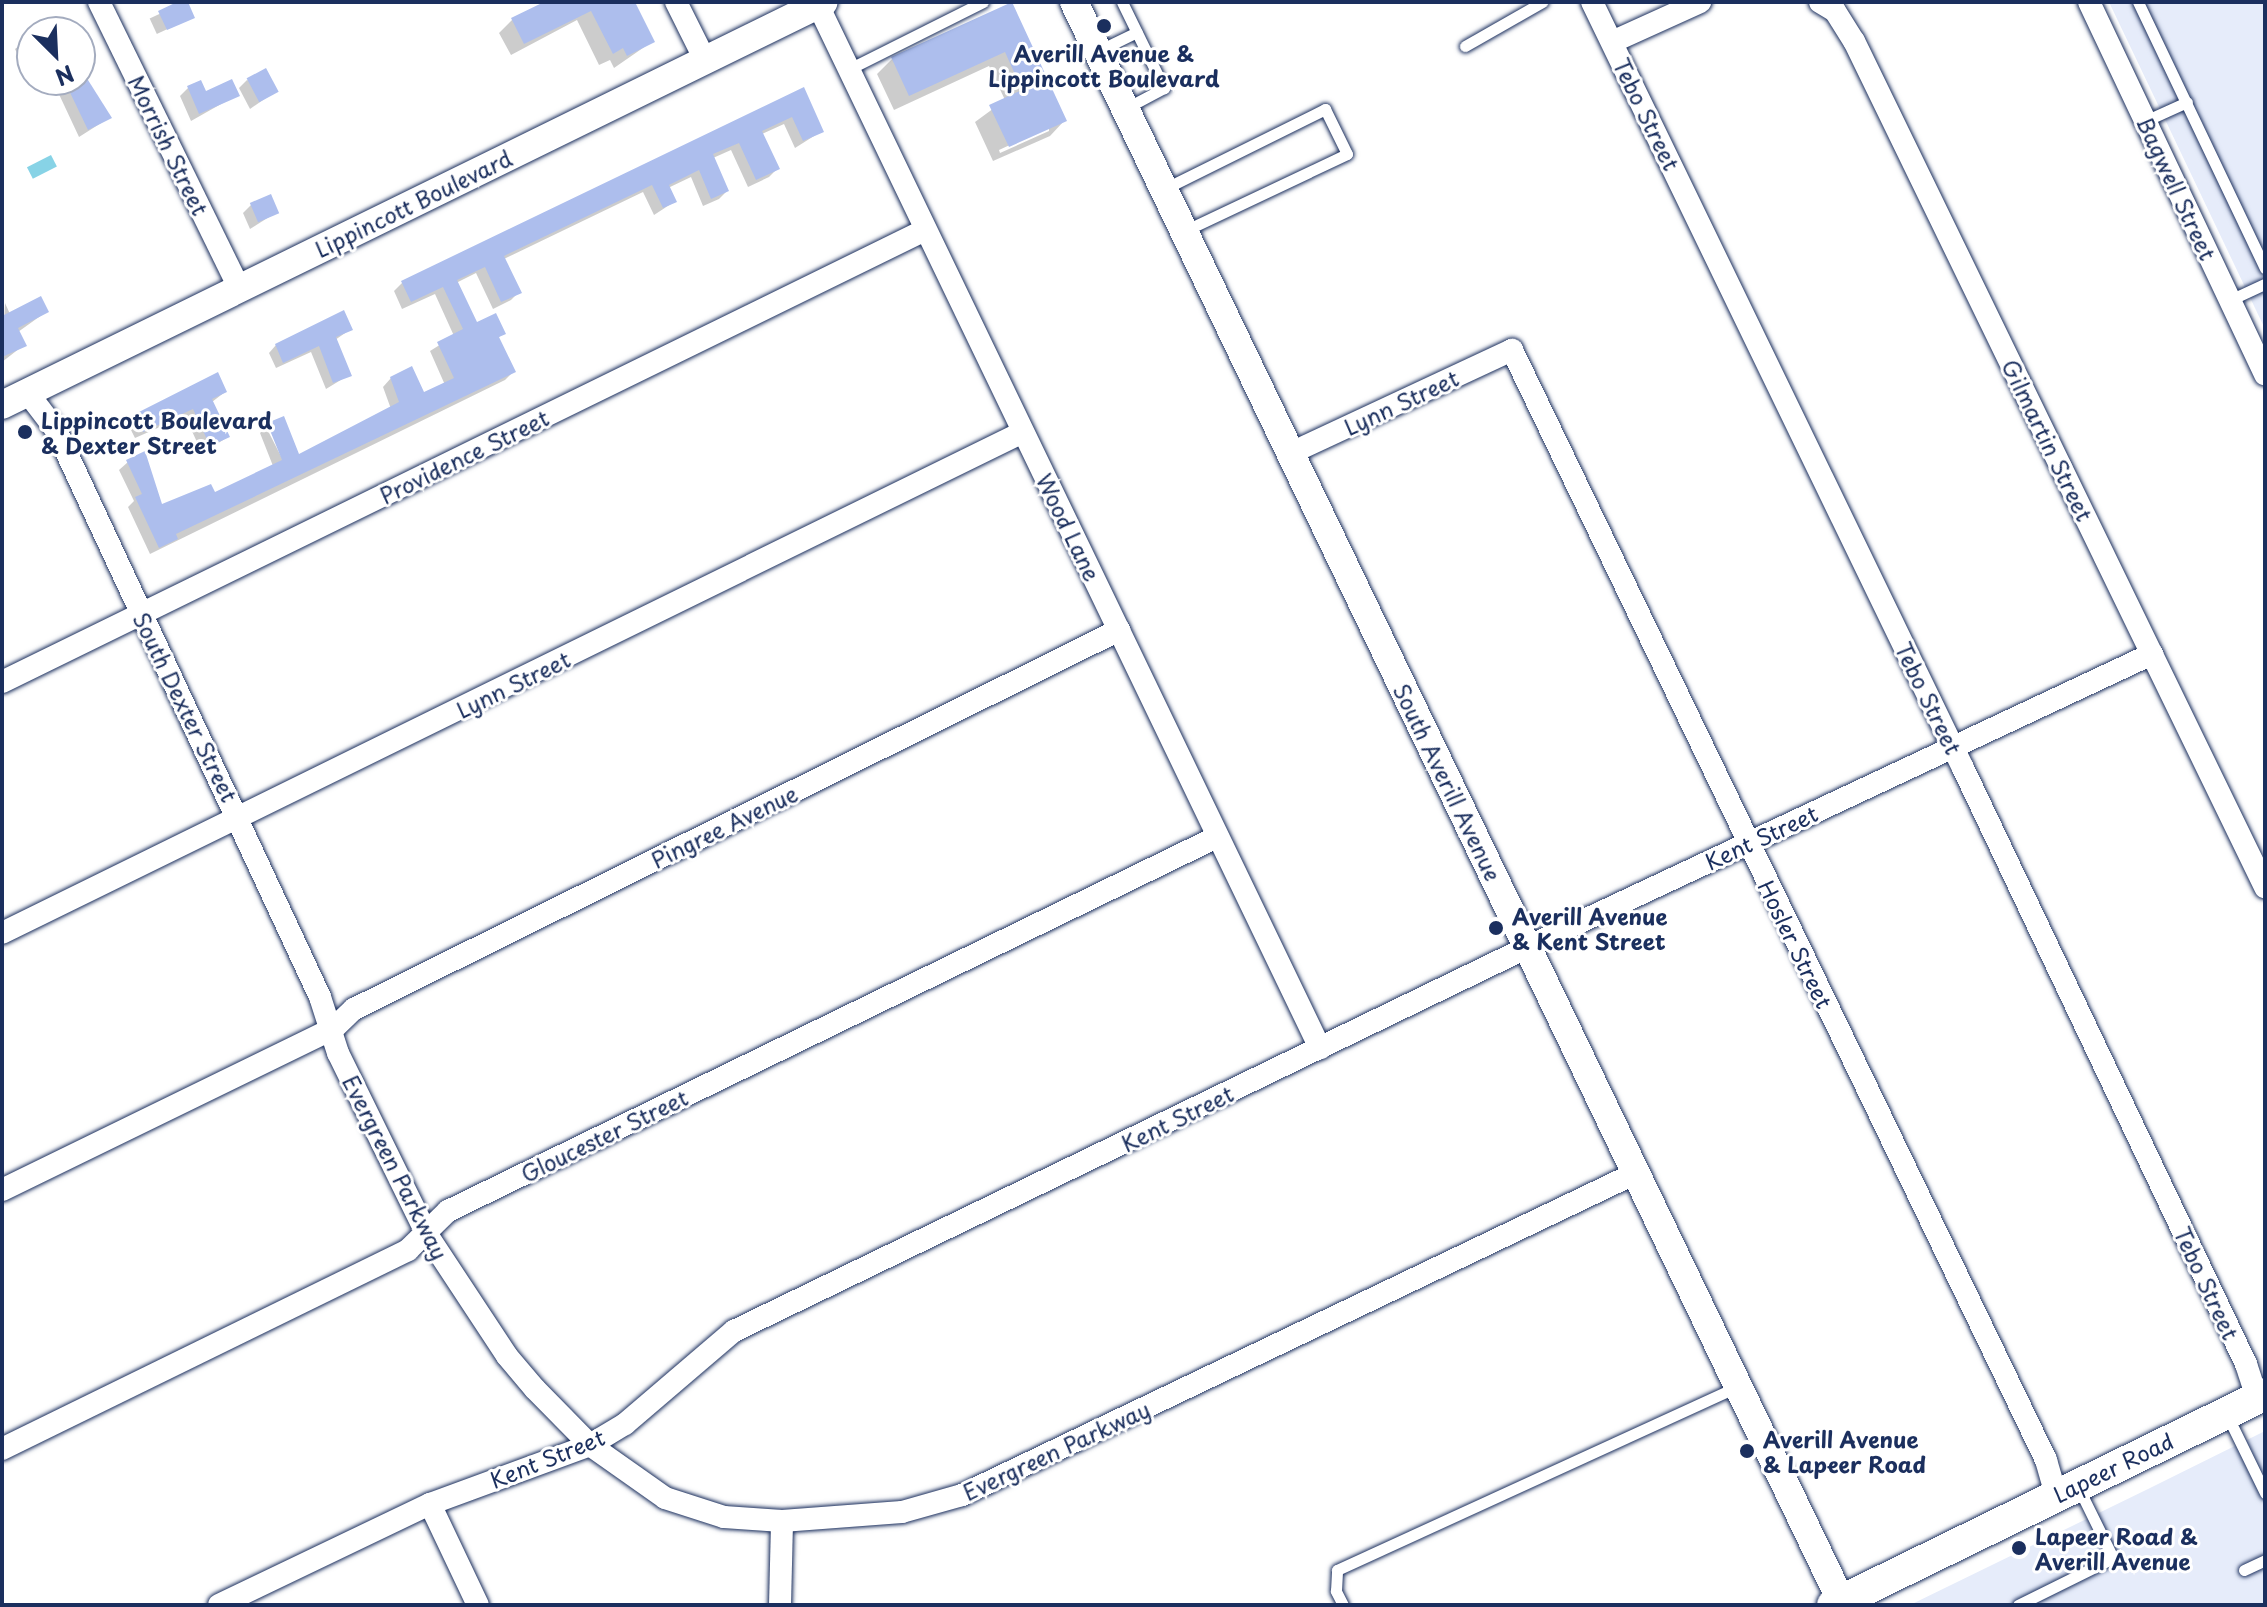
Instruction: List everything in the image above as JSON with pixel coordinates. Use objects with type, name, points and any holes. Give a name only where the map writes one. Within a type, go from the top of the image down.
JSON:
[{"type":"main road","name":"Lapeer Road","points":[[1839,1604],[2261,1396]]},
{"type":"street","name":"Morrish Street","points":[[99,2],[239,288]]},
{"type":"street","points":[[676,2],[705,60]]},
{"type":"street","name":"South Averill Avenue","points":[[1074,2],[1738,1386],[1839,1604]]},
{"type":"street","name":"Tebo Street","points":[[1592,2],[1953,747],[2261,1396]]},
{"type":"street","points":[[1612,42],[1700,2]]},
{"type":"street","name":"Gilmartin Street","points":[[1820,2],[1835,11],[1854,41],[2265,887]]},
{"type":"street","name":"Bagwell Street","points":[[2089,2],[2265,374]]},
{"type":"street","name":"Lippincott Boulevard","points":[[15,399],[705,60],[805,6]]},
{"type":"street","name":"Wood Lane","points":[[805,6],[847,70],[1320,1048]]},
{"type":"street","name":"Providence Street","points":[[2,682],[925,230]]},
{"type":"street","name":"Lynn Street","points":[[1291,453],[1512,350]]},
{"type":"street","name":"Hosler Street","points":[[1512,350],[2046,1460],[2067,1490]]},
{"type":"street","name":"South Dexter Street","points":[[15,399],[56,430],[334,1028]]},
{"type":"street","name":"Lynn Street","points":[[2,933],[1023,432]]},
{"type":"street","name":"Pingree Avenue","points":[[334,1028],[354,1009],[1119,630]]},
{"type":"street","name":"Kent Street","points":[[219,1605],[430,1504],[590,1445],[625,1424],[734,1331],[1527,947],[2152,654]]},
{"type":"street","name":"Gloucester Street","points":[[2,1449],[408,1250],[448,1211],[1217,837]]},
{"type":"street","points":[[2,1190],[334,1028]]},
{"type":"street","name":"Evergreen Parkway","points":[[334,1028],[338,1053],[426,1233],[507,1356],[590,1445],[665,1498],[724,1517],[782,1521],[902,1512],[962,1495],[1636,1173]]},
{"type":"street","points":[[430,1504],[478,1605]]},
{"type":"street","points":[[780,1605],[782,1521]]},
{"type":"lane","points":[[847,70],[983,2]]},
{"type":"lane","points":[[1122,2],[1164,88],[1125,109]]},
{"type":"lane","points":[[1465,46],[1542,2]]},
{"type":"lane","points":[[2138,2],[2265,268]]},
{"type":"lane","points":[[1098,51],[1137,32]]},
{"type":"lane","points":[[2145,121],[2187,102]]},
{"type":"lane","points":[[1164,189],[1325,109],[1342,143],[1347,154],[1184,231]]},
{"type":"lane","points":[[2230,300],[2265,284]]},
{"type":"lane","points":[[1343,1605],[1336,1591],[1337,1570],[1738,1386]]},
{"type":"lane","points":[[2225,1413],[2265,1493]]},
{"type":"lane","points":[[2018,1605],[2113,1558],[2067,1490]]},
{"type":"lane","points":[[2244,1570],[2265,1560]]},
{"type":"shaded area","points":[[2109,2],[2265,2],[2265,329]]},
{"type":"shaded area","points":[[2265,1431],[2265,1605],[1910,1605],[2148,1489]]},
{"type":"water","points":[[51,155],[57,167],[33,179],[27,167]]},
{"type":"building","points":[[177,2],[188,2],[195,18],[167,30],[158,11]]},
{"type":"building","points":[[544,2],[635,2],[655,42],[627,56],[623,48],[613,54],[591,11],[524,44],[511,18]]},
{"type":"building","points":[[1012,2],[1067,121],[1009,147],[989,105],[1022,90],[1005,52],[909,96],[891,57]]},
{"type":"building","points":[[266,68],[279,92],[259,102],[247,78]]},
{"type":"building","points":[[232,79],[240,96],[199,114],[187,86],[201,80],[206,91]]},
{"type":"building","points":[[804,87],[824,132],[803,141],[792,117],[762,131],[780,169],[756,180],[739,143],[713,154],[729,191],[711,199],[699,170],[669,185],[677,202],[663,208],[652,185],[504,256],[522,293],[501,302],[485,267],[457,280],[477,322],[496,313],[506,334],[499,337],[516,372],[176,534],[178,539],[159,548],[135,497],[142,494],[126,460],[145,451],[162,504],[211,484],[215,492],[282,460],[267,423],[284,416],[299,454],[399,402],[390,377],[412,366],[424,392],[454,378],[437,342],[463,329],[443,287],[411,302],[401,281]]},
{"type":"building","points":[[96,93],[112,118],[88,130],[72,96],[96,96]]},
{"type":"building","points":[[271,194],[279,213],[258,222],[250,203]]},
{"type":"building","points":[[41,296],[49,312],[18,328],[27,346],[2,357],[2,316]]},
{"type":"building","points":[[344,310],[353,330],[336,337],[352,376],[333,383],[319,346],[283,363],[275,344]]},
{"type":"building","points":[[218,372],[227,392],[212,399],[230,437],[210,446],[193,409],[143,432],[135,414]]},
{"type":"place","name":"Averill Avenue & Lippincott Boulevard","points":[[1104,26]]},
{"type":"place","name":"Lippincott Boulevard & Dexter Street","points":[[25,432]]},
{"type":"place","name":"Averill Avenue & Kent Street","points":[[1496,928]]},
{"type":"place","name":"Averill Avenue & Lapeer Road","points":[[1747,1451]]},
{"type":"place","name":"Lapeer Road & Averill Avenue","points":[[2019,1548]]}]
